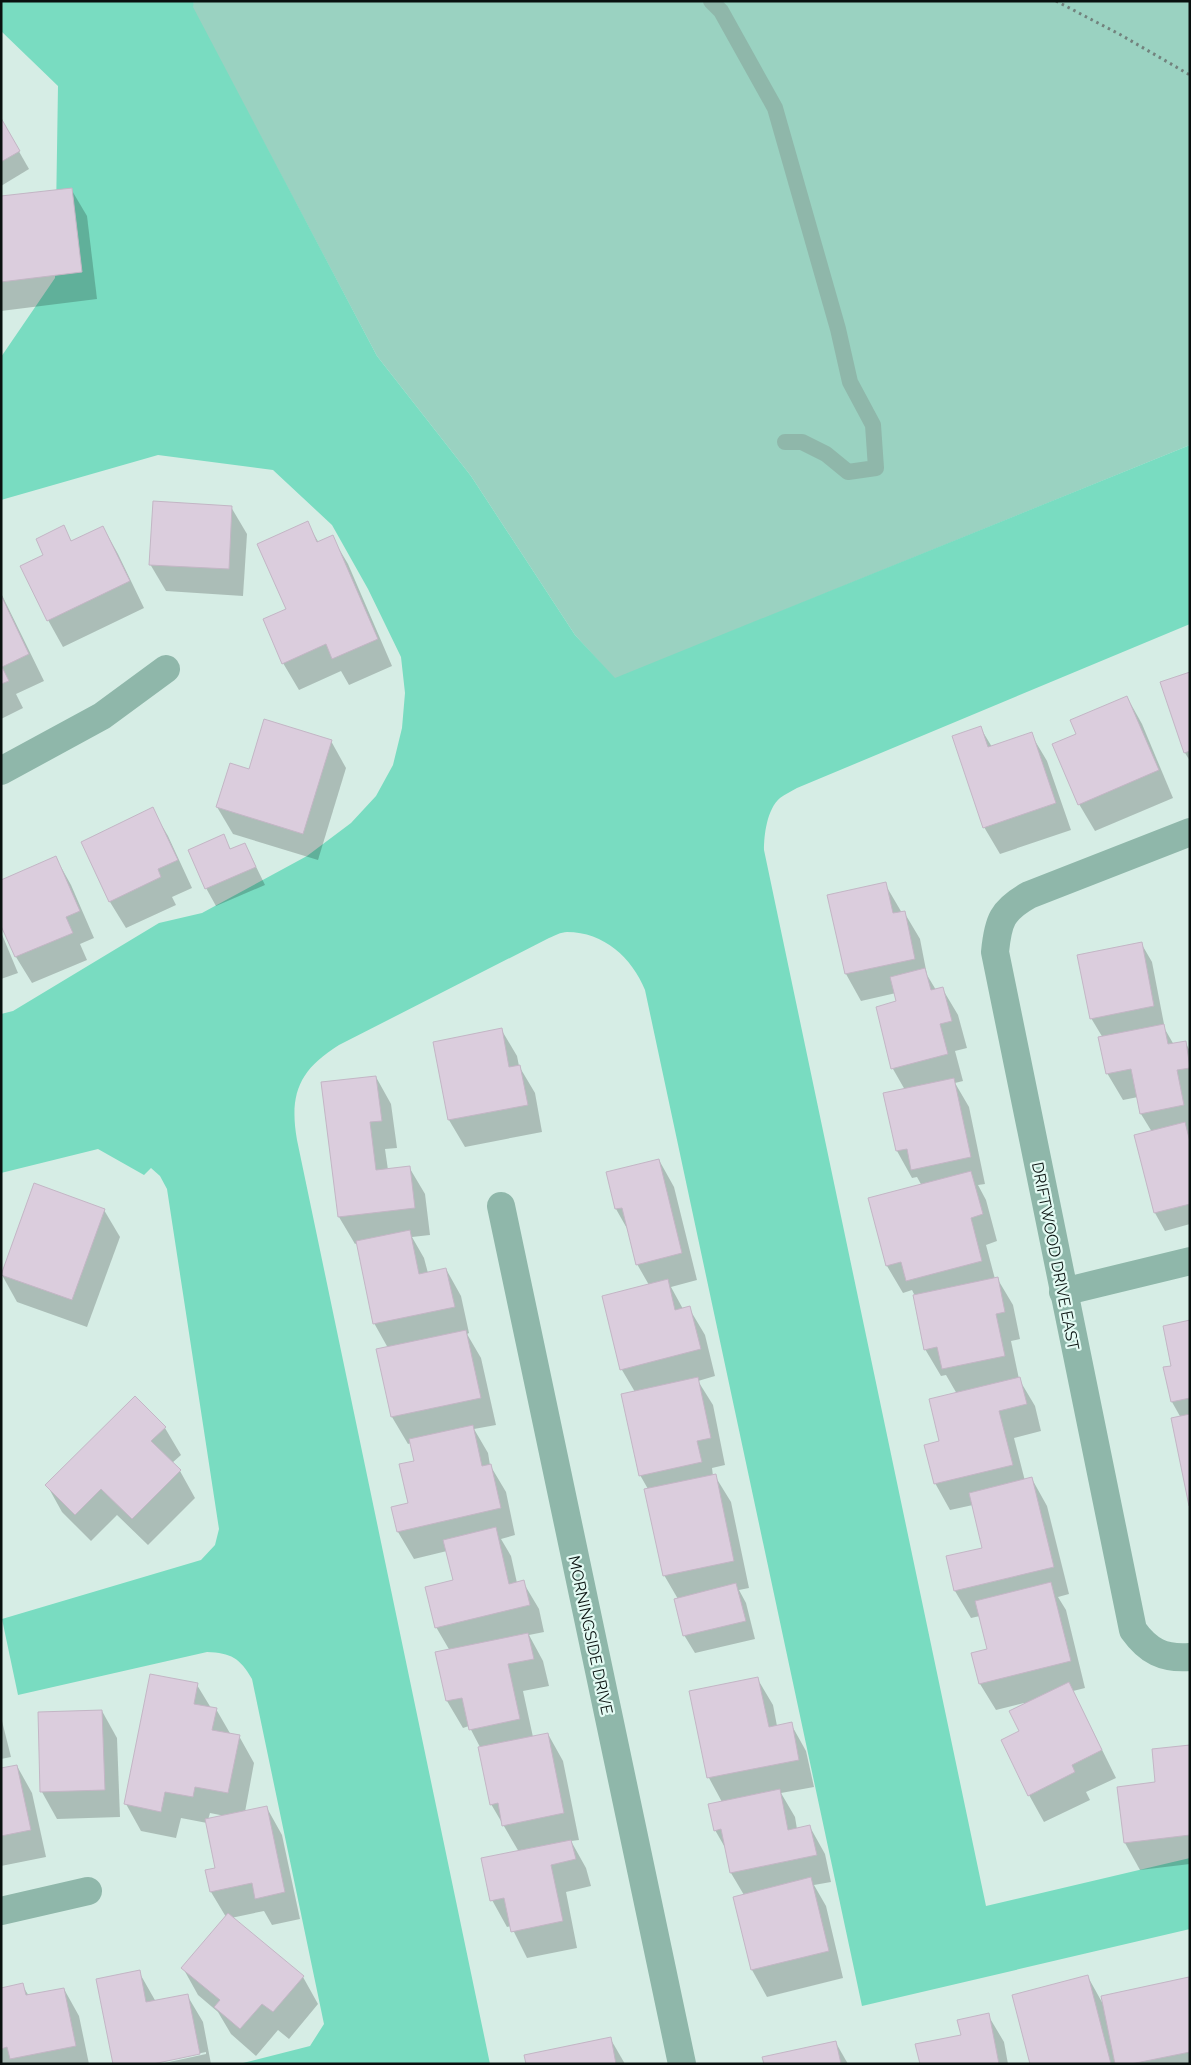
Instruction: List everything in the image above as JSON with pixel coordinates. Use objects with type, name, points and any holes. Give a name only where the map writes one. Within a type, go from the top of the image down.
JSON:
[{"type":"street","points":[[1,771],[102,716],[166,669]]},
{"type":"street","name":"DRIFTWOOD DRIVE EAST","points":[[1190,832],[1029,895],[1012,904],[999,926],[995,952],[1133,1630],[1144,1644],[1156,1653],[1182,1658],[1190,1657]]},
{"type":"street","name":"MORNINGSIDE DRIVE","points":[[501,1206],[682,2064]]},
{"type":"street","points":[[1063,1292],[1190,1261]]},
{"type":"street","points":[[1,1911],[88,1891]]},
{"type":"lane","points":[[711,1],[721,11],[775,108],[838,329],[850,382],[873,425],[876,468],[848,472],[826,454],[802,442],[785,442]]},
{"type":"path","points":[[1056,1],[1121,35],[1190,75]]},
{"type":"shaded area","points":[[1,1],[194,1],[193,7],[377,356],[471,476],[575,635],[615,678],[1190,445],[1190,624],[797,788],[780,798],[772,809],[766,830],[764,850],[986,1906],[1190,1858],[1190,1929],[862,2006],[645,990],[633,967],[615,949],[593,937],[580,933],[565,932],[549,938],[339,1045],[325,1054],[314,1064],[300,1085],[296,1096],[295,1109],[297,1140],[490,2064],[239,2064],[310,2046],[324,2024],[252,1679],[239,1661],[229,1655],[207,1652],[18,1695],[2,1619],[201,1560],[215,1545],[219,1529],[167,1189],[160,1176],[151,1168],[144,1175],[98,1149],[1,1173],[1,1014],[13,1011],[159,923],[202,913],[307,856],[351,823],[376,796],[393,765],[402,728],[405,693],[401,657],[368,589],[332,525],[273,470],[158,455],[1,500],[1,357],[55,278],[58,86],[1,31]]},
{"type":"shaded area","points":[[194,1],[1190,1],[1190,445],[615,679],[575,635],[471,476],[377,356],[192,7]]},
{"type":"building","points":[[1,118],[20,151],[1,162]]},
{"type":"building","points":[[72,188],[82,272],[1,282],[1,196]]},
{"type":"building","points":[[153,501],[232,506],[229,569],[149,565]]},
{"type":"building","points":[[308,521],[317,542],[333,535],[378,639],[332,659],[326,644],[282,664],[263,619],[286,609],[257,544]]},
{"type":"building","points":[[64,525],[71,541],[103,526],[130,581],[47,621],[20,566],[43,555],[36,539]]},
{"type":"building","points":[[1,595],[29,654],[2,667],[9,681],[1,684]]},
{"type":"building","points":[[1190,672],[1190,751],[1184,753],[1160,682]]},
{"type":"building","points":[[1127,696],[1159,770],[1078,805],[1052,744],[1076,734],[1070,720]]},
{"type":"building","points":[[264,719],[332,740],[303,834],[216,807],[230,763],[249,769]]},
{"type":"building","points":[[981,726],[988,747],[1032,732],[1056,803],[983,828],[952,736]]},
{"type":"building","points":[[153,807],[178,860],[158,869],[161,877],[109,902],[81,842]]},
{"type":"building","points":[[224,834],[230,849],[245,843],[256,867],[205,889],[188,850]]},
{"type":"building","points":[[56,856],[80,911],[66,917],[73,933],[15,957],[1,926],[1,880]]},
{"type":"building","points":[[886,882],[893,913],[905,911],[915,959],[845,974],[827,895]]},
{"type":"building","points":[[1142,942],[1154,1006],[1090,1019],[1077,955]]},
{"type":"building","points":[[925,968],[931,990],[943,987],[952,1021],[940,1024],[948,1054],[891,1069],[876,1007],[896,1001],[890,977]]},
{"type":"building","points":[[1164,1024],[1168,1044],[1186,1041],[1190,1068],[1177,1070],[1184,1105],[1140,1114],[1131,1069],[1106,1074],[1098,1037]]},
{"type":"building","points":[[502,1028],[509,1067],[520,1065],[528,1105],[448,1120],[433,1042]]},
{"type":"building","points":[[376,1076],[382,1121],[370,1122],[376,1170],[410,1166],[415,1208],[338,1217],[321,1082]]},
{"type":"building","points":[[954,1078],[971,1157],[911,1170],[907,1149],[896,1151],[883,1093]]},
{"type":"building","points":[[1185,1122],[1190,1142],[1190,1204],[1154,1213],[1134,1135]]},
{"type":"building","points":[[659,1159],[682,1253],[636,1265],[622,1208],[615,1209],[606,1172]]},
{"type":"building","points":[[971,1171],[983,1214],[971,1218],[982,1261],[906,1281],[901,1262],[886,1266],[868,1198]]},
{"type":"building","points":[[34,1183],[105,1209],[72,1300],[1,1275]]},
{"type":"building","points":[[410,1230],[419,1274],[446,1268],[455,1307],[373,1324],[356,1241]]},
{"type":"building","points":[[998,1277],[1005,1312],[996,1314],[1005,1356],[942,1369],[937,1347],[924,1350],[913,1295]]},
{"type":"building","points":[[668,1279],[675,1310],[690,1306],[701,1349],[620,1370],[602,1296]]},
{"type":"building","points":[[1190,1320],[1190,1398],[1171,1402],[1163,1367],[1171,1366],[1163,1326]]},
{"type":"building","points":[[466,1330],[481,1398],[391,1417],[376,1349]]},
{"type":"building","points":[[698,1377],[711,1438],[697,1441],[702,1462],[639,1476],[621,1394]]},
{"type":"building","points":[[1020,1377],[1027,1404],[999,1411],[1013,1465],[934,1484],[924,1445],[939,1441],[929,1399]]},
{"type":"building","points":[[135,1396],[166,1427],[151,1441],[181,1470],[132,1519],[101,1489],[75,1515],[45,1485]]},
{"type":"building","points":[[1190,1414],[1190,1505],[1189,1506],[1171,1418]]},
{"type":"building","points":[[473,1425],[482,1466],[491,1464],[501,1508],[397,1532],[391,1507],[408,1503],[399,1464],[414,1461],[409,1439]]},
{"type":"building","points":[[716,1474],[734,1561],[663,1576],[644,1489]]},
{"type":"building","points":[[1032,1477],[1054,1567],[954,1591],[946,1556],[982,1548],[969,1493]]},
{"type":"building","points":[[496,1527],[509,1584],[524,1580],[530,1605],[435,1628],[425,1587],[453,1580],[443,1540]]},
{"type":"building","points":[[1051,1582],[1071,1661],[979,1684],[971,1653],[987,1649],[975,1601]]},
{"type":"building","points":[[736,1583],[746,1621],[683,1636],[674,1599]]},
{"type":"building","points":[[528,1633],[534,1659],[508,1664],[520,1719],[469,1730],[462,1698],[446,1701],[435,1652]]},
{"type":"building","points":[[150,1674],[198,1683],[194,1704],[217,1708],[212,1730],[240,1735],[228,1793],[195,1787],[193,1797],[165,1792],[161,1812],[124,1804]]},
{"type":"building","points":[[758,1677],[769,1727],[792,1722],[799,1760],[707,1778],[689,1691]]},
{"type":"building","points":[[1069,1682],[1102,1750],[1072,1765],[1075,1772],[1028,1796],[1001,1740],[1019,1731],[1009,1711]]},
{"type":"building","points":[[102,1710],[105,1790],[40,1792],[38,1712]]},
{"type":"building","points":[[548,1733],[564,1813],[502,1826],[498,1803],[490,1805],[478,1747]]},
{"type":"building","points":[[1190,1745],[1190,1835],[1124,1843],[1117,1787],[1155,1782],[1152,1749]]},
{"type":"building","points":[[17,1765],[31,1830],[1,1836],[1,1768]]},
{"type":"building","points":[[780,1789],[788,1830],[810,1825],[817,1855],[730,1873],[721,1829],[714,1831],[708,1804]]},
{"type":"building","points":[[267,1806],[285,1892],[255,1899],[252,1883],[210,1892],[205,1870],[215,1868],[205,1819]]},
{"type":"building","points":[[571,1840],[576,1859],[551,1865],[563,1921],[511,1932],[504,1898],[490,1901],[481,1858]]},
{"type":"building","points":[[811,1877],[829,1951],[751,1970],[733,1897]]},
{"type":"building","points":[[228,1913],[304,1976],[273,2012],[262,2004],[240,2029],[214,2007],[220,2000],[181,1968]]},
{"type":"building","points":[[140,1970],[146,2002],[188,1994],[200,2054],[153,2064],[113,2064],[96,1979]]},
{"type":"building","points":[[1088,1975],[1111,2064],[1030,2064],[1012,1995]]},
{"type":"building","points":[[1189,1977],[1190,2052],[1131,2064],[1115,2064],[1101,1996]]},
{"type":"building","points":[[23,1983],[26,1995],[64,1988],[76,2046],[10,2059],[7,2047],[1,2049],[1,1988]]},
{"type":"building","points":[[989,2013],[999,2064],[920,2064],[915,2044],[961,2035],[957,2020]]},
{"type":"building","points":[[611,2037],[616,2064],[526,2064],[524,2055]]},
{"type":"building","points":[[836,2041],[841,2064],[764,2064],[762,2057]]}]
